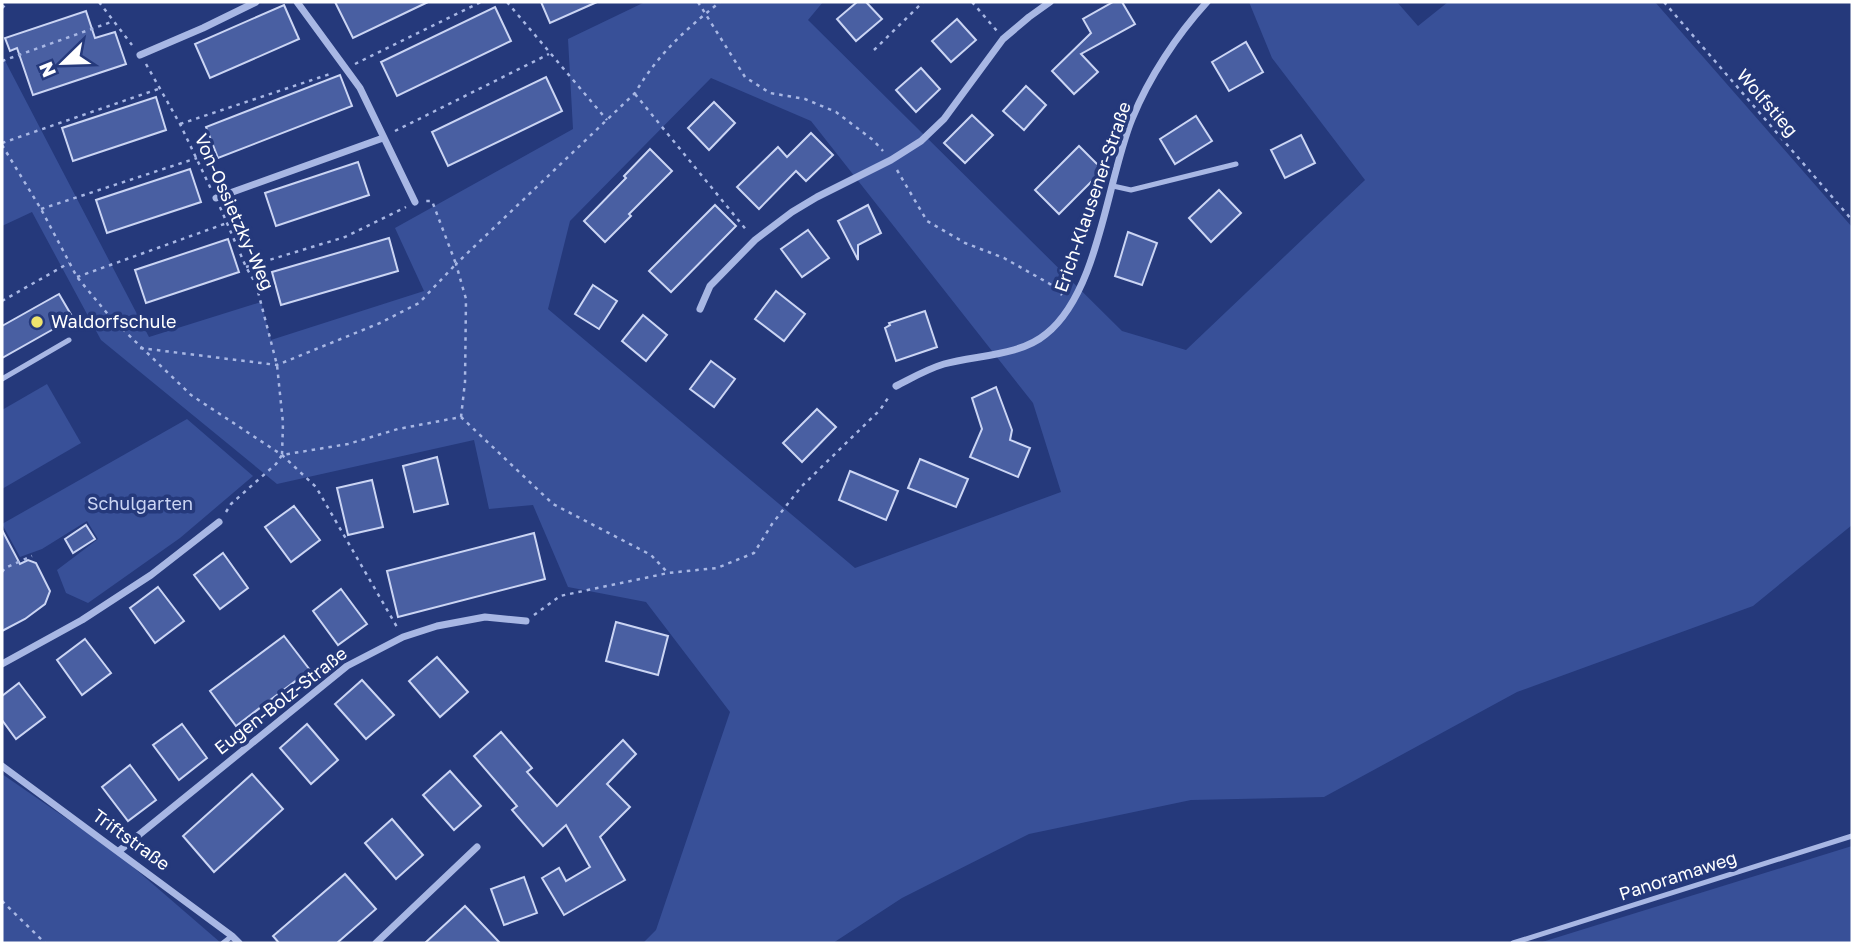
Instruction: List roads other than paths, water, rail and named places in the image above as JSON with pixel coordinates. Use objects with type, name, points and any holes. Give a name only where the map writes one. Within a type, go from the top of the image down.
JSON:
[{"type":"street","points":[[141,55],[256,2]]},
{"type":"street","points":[[297,2],[347,68],[366,99],[415,202]]},
{"type":"street","points":[[700,309],[710,286],[755,240],[817,197],[891,160],[921,141],[944,119],[1003,39],[1050,2]]},
{"type":"street","name":"Erich-Klausener-Straße","points":[[896,386],[946,364],[1021,347],[1044,337],[1062,320],[1082,287],[1132,119],[1178,37],[1207,2]]},
{"type":"street","points":[[216,198],[383,138]]},
{"type":"street","points":[[2,664],[82,620],[139,582],[219,522]]},
{"type":"street","name":"Eugen-Bolz-Straße","points":[[119,851],[347,666],[403,637],[437,626],[485,617],[526,621]]},
{"type":"street","name":"Triftstraße","points":[[2,766],[239,943]]},
{"type":"street","points":[[376,943],[477,847]]},
{"type":"lane","points":[[1113,186],[1131,190],[1237,164]]},
{"type":"lane","points":[[2,380],[69,340]]},
{"type":"lane","name":"Panoramaweg","points":[[1513,943],[1852,836]]},
{"type":"lane","points":[[223,943],[232,936]]},
{"type":"place","name":"Waldorfschule","points":[[37,322]]},
{"type":"park label","name":"Schulgarten","points":[[140,504]]}]
